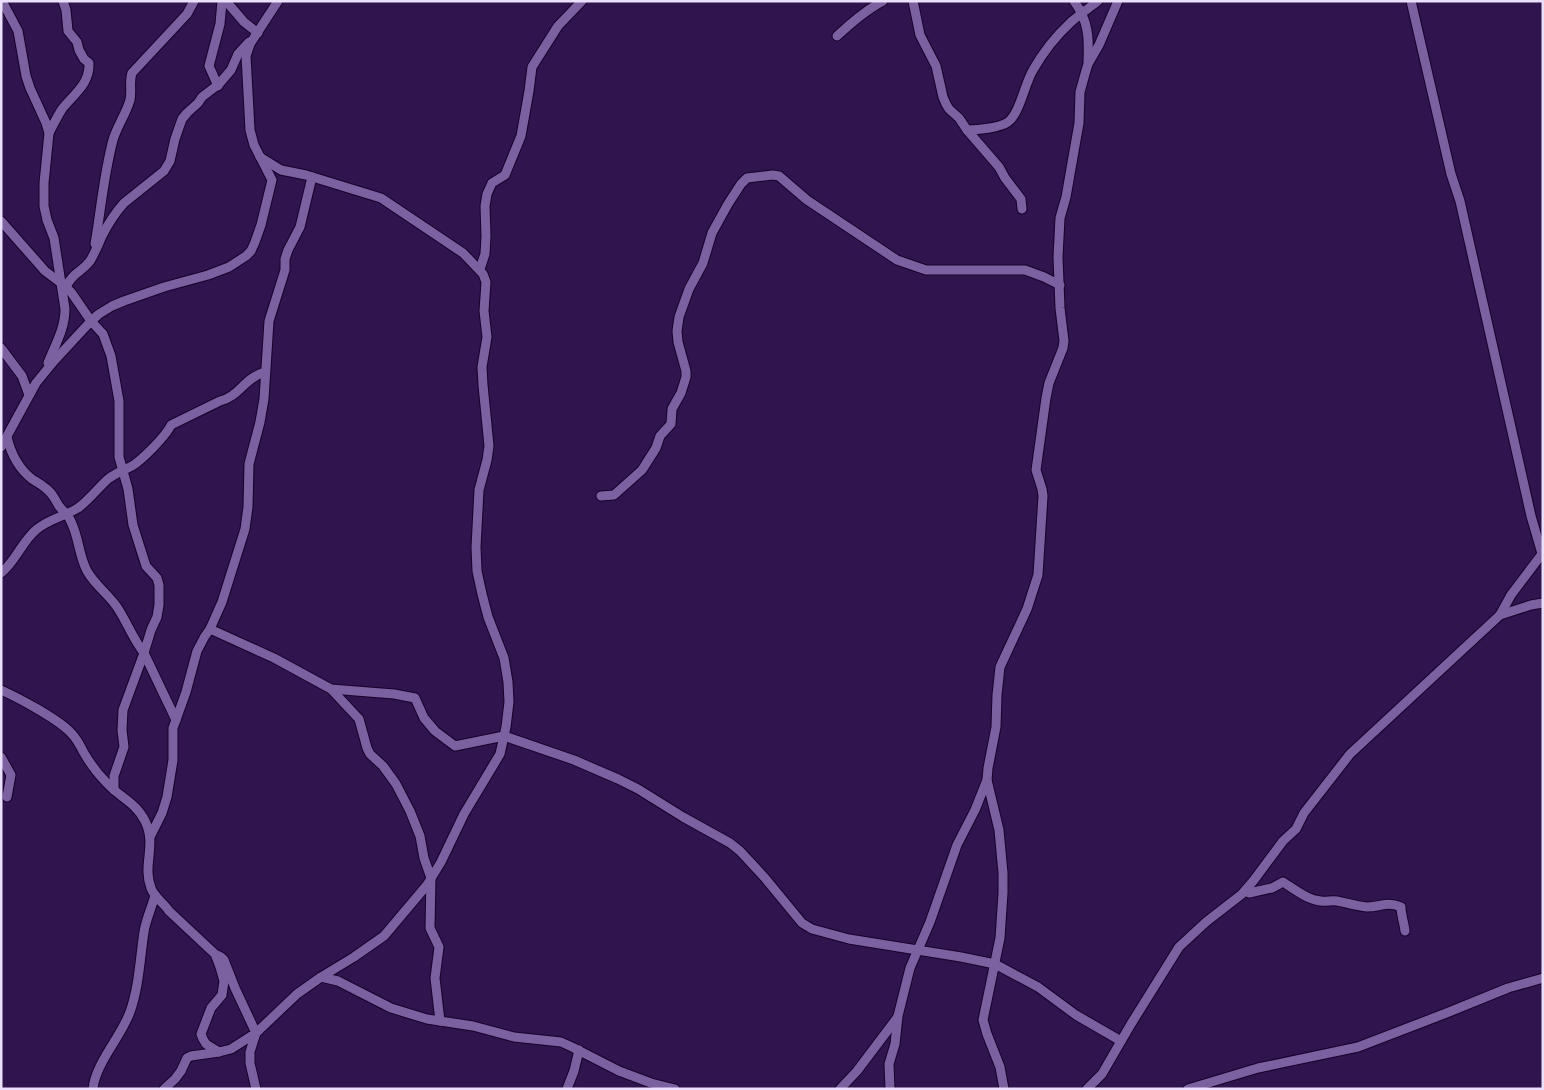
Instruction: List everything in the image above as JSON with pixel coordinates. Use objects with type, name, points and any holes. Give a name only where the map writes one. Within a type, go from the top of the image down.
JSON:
[{"type":"street","points":[[2,1],[18,30],[28,82],[49,133]]},
{"type":"street","points":[[46,369],[65,320],[64,285],[54,238],[44,206],[44,183],[49,133],[63,108],[84,84],[89,71],[89,63],[68,31],[63,1]]},
{"type":"street","points":[[93,256],[107,164],[114,138],[130,102],[130,78],[132,73],[187,14],[194,1]]},
{"type":"street","points":[[218,86],[209,66],[224,1]]},
{"type":"street","points":[[224,1],[256,35]]},
{"type":"street","points":[[1,448],[29,395],[46,369],[90,321],[112,306],[164,287],[229,267],[251,251],[272,186],[272,180],[254,145],[250,130],[246,56],[247,50],[278,1]]},
{"type":"street","points":[[480,269],[485,254],[485,206],[487,194],[492,183],[504,175],[521,136],[532,67],[558,26],[582,1]]},
{"type":"street","points":[[837,36],[853,21],[883,1]]},
{"type":"street","points":[[914,1],[914,10],[920,35],[936,66],[943,97],[949,109],[959,118],[967,130],[999,166],[1005,178],[1021,199],[1022,209]]},
{"type":"street","points":[[890,1089],[889,1064],[895,1044],[898,1016],[910,968],[954,853],[987,780],[996,727],[996,695],[1000,667],[1027,609],[1038,575],[1043,496],[1036,470],[1049,383],[1064,341],[1060,308],[1058,257],[1060,218],[1066,197],[1079,123],[1080,92],[1088,64],[1089,43],[1087,28],[1082,14],[1074,1]]},
{"type":"street","points":[[967,130],[988,128],[1007,123],[1022,96],[1032,72],[1061,32],[1098,1]]},
{"type":"street","points":[[1088,64],[1099,45],[1118,1]]},
{"type":"street","points":[[1087,1089],[1102,1074],[1180,947],[1206,922],[1242,894],[1283,841],[1296,829],[1304,813],[1350,754],[1500,615],[1511,595],[1542,555],[1530,516],[1460,201],[1451,174],[1411,1]]},
{"type":"street","points":[[64,285],[72,276],[88,264],[108,224],[124,203],[164,171],[179,127],[187,113],[209,91],[218,86],[231,70],[238,54],[256,35]]},
{"type":"street","points":[[164,1089],[181,1071],[187,1058],[231,1050],[256,1034],[297,994],[384,936],[417,898],[431,878],[441,862],[467,808],[496,762],[502,748],[509,702],[507,670],[502,650],[488,617],[477,571],[476,547],[479,490],[489,446],[482,367],[487,336],[484,311],[486,282],[480,269],[463,253],[381,198],[312,177],[281,170],[260,157]]},
{"type":"street","points":[[601,496],[614,495],[642,470],[656,448],[660,436],[671,424],[672,409],[681,393],[686,377],[686,370],[678,342],[679,318],[690,289],[703,263],[712,233],[728,204],[747,178],[779,176],[807,200],[890,256],[919,269],[944,271],[1025,270],[1060,285]]},
{"type":"street","points":[[150,836],[162,813],[167,797],[172,760],[173,728],[198,651],[222,602],[245,529],[248,507],[249,464],[262,412],[270,314],[285,270],[285,259],[288,250],[300,227],[312,177]]},
{"type":"street","points":[[1,221],[45,271],[64,285],[90,321],[102,334],[111,356],[119,400],[119,451],[122,470],[128,488],[133,524],[146,566],[157,578],[159,585],[157,617],[150,630],[144,653],[123,710],[122,730],[124,747],[114,776],[114,790]]},
{"type":"street","points":[[1,348],[22,376],[29,395]]},
{"type":"street","points":[[1,574],[10,565],[30,535],[38,528],[77,508],[108,480],[122,470],[132,466],[168,432],[171,425],[220,401],[228,399],[251,377],[265,372]]},
{"type":"street","points":[[7,437],[10,450],[24,472],[53,495],[59,506],[67,513],[87,570],[95,584],[116,606],[128,624],[176,720]]},
{"type":"street","points":[[1500,615],[1543,603]]},
{"type":"street","points":[[210,629],[265,654],[331,689],[359,719],[366,748],[383,766],[402,796],[418,831],[426,866],[431,878],[430,928],[438,947],[435,978],[440,1021]]},
{"type":"street","points":[[1,683],[10,694]]},
{"type":"street","points":[[331,689],[394,694],[415,698],[424,718],[435,731],[455,746],[504,736],[574,760],[618,779],[730,843],[748,858],[802,923],[812,929],[849,939],[995,964],[1038,987],[1076,1015],[1121,1042]]},
{"type":"street","points":[[1,690],[73,734],[105,782],[131,802],[140,812],[150,836],[148,870],[152,890],[164,903],[169,912],[214,954],[224,960],[256,1034],[250,1052],[250,1064],[256,1089]]},
{"type":"street","points":[[1,757],[11,775],[7,797]]},
{"type":"street","points":[[987,780],[999,830],[1003,873],[1000,938],[983,1020],[986,1034],[1000,1067],[1004,1089]]},
{"type":"street","points":[[1249,893],[1272,888],[1283,882],[1298,892],[1320,901],[1336,901],[1367,907],[1391,903],[1401,906],[1401,917],[1406,931]]},
{"type":"street","points":[[93,1089],[96,1076],[130,1012],[134,999],[144,930],[156,895]]},
{"type":"street","points":[[214,954],[222,974],[224,987],[222,995],[207,1016],[201,1034],[206,1044],[219,1052]]},
{"type":"street","points":[[1188,1089],[1258,1068],[1358,1047],[1542,976]]},
{"type":"street","points":[[321,977],[338,981],[391,1008],[427,1019],[473,1026],[514,1037],[560,1042],[619,1071],[651,1083],[675,1089]]},
{"type":"street","points":[[840,1089],[857,1071],[898,1016]]},
{"type":"street","points":[[567,1089],[579,1050]]}]
